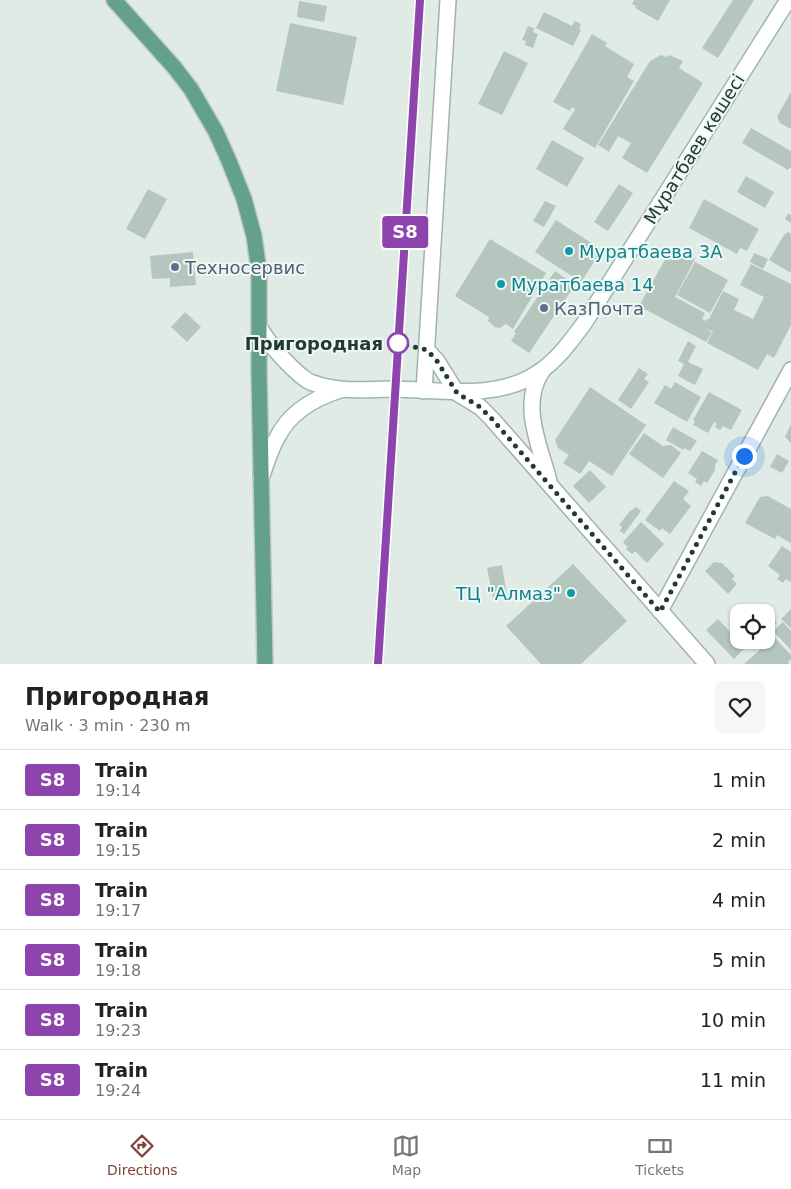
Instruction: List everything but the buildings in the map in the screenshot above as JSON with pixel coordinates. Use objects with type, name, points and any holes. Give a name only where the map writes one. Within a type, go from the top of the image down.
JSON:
[{"type":"main road","points":[[114,0],[174,67],[191,89],[216,132],[229,161],[244,199],[254,236],[258,272],[265,664]]},
{"type":"street","points":[[424,391],[448,0]]},
{"type":"street","name":"Мұратбаев көшесі","points":[[340,390],[457,393],[520,383],[543,370],[569,343],[585,322],[788,0]]},
{"type":"street","points":[[259,326],[273,349],[288,365],[311,383],[340,390]]},
{"type":"street","points":[[427,350],[437,361],[457,393],[480,407],[550,483],[707,664]]},
{"type":"street","points":[[543,370],[536,379],[531,405],[534,431],[550,483]]},
{"type":"street","points":[[660,612],[791,370]]},
{"type":"street","points":[[262,478],[277,436],[291,420],[309,403],[340,390]]},
{"type":"railway","points":[[378,664],[420,0]]},
{"type":"train","name":"S8","points":[[378,664],[420,0]]},
{"type":"place","name":"Муратбаева 3А","points":[[569,251]]},
{"type":"place","name":"Техносервис","points":[[175,267]]},
{"type":"place","name":"Муратбаева 14","points":[[501,284]]},
{"type":"place","name":"КазПочта","points":[[544,308]]},
{"type":"place","name":"Пригородная","points":[[398,343]]},
{"type":"place","name":"ТЦ \"Алмаз\"","points":[[571,593]]},
{"type":"route","points":[[398,343],[427,350],[437,361],[457,393],[480,407],[492,419],[508,439],[550,483],[660,612],[744,456]]}]
